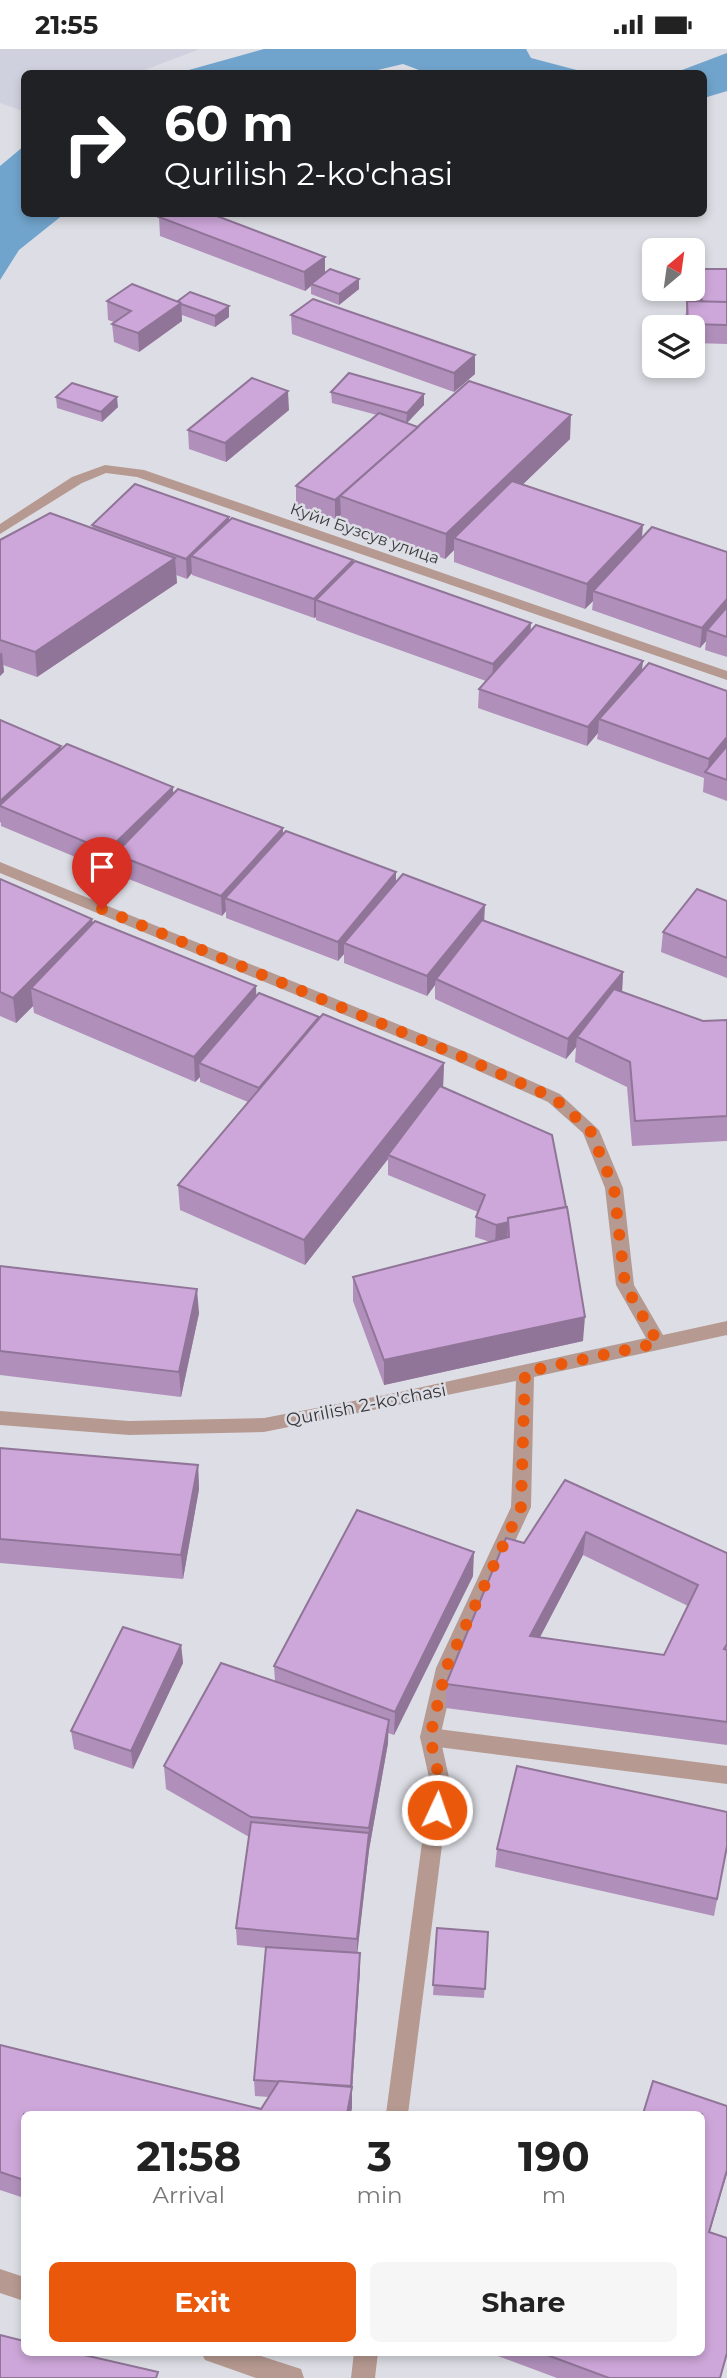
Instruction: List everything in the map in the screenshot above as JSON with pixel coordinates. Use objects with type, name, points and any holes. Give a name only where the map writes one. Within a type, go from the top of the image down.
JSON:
[{"type":"street","name":"Куйи Бузсув улица","points":[[0,530],[77,480],[105,469],[139,473],[727,676]]},
{"type":"street","points":[[0,867],[460,1056],[554,1098],[590,1130],[614,1188],[625,1285],[658,1343]]},
{"type":"street","name":"Qurilish 2-ko'chasi","points":[[0,1418],[129,1428],[264,1425],[727,1328]]},
{"type":"street","points":[[397,2111],[440,1782],[430,1737],[446,1668],[521,1507],[525,1372]]},
{"type":"street","points":[[430,1737],[727,1775]]},
{"type":"street","points":[[0,2281],[21,2288]]},
{"type":"street","points":[[225,2356],[292,2378]]},
{"type":"street","points":[[363,2378],[366,2356]]},
{"type":"shaded area","points":[[0,49],[200,49],[145,70],[21,70],[21,110],[0,103]]},
{"type":"water","points":[[264,49],[526,49],[531,58],[577,70],[419,70],[403,64],[378,70],[189,70]]},
{"type":"water","points":[[727,53],[727,91],[707,97],[707,70],[682,70]]},
{"type":"water","points":[[21,148],[21,217],[60,217],[19,250],[0,280],[0,166]]},
{"type":"building","points":[[159,217],[220,217],[325,257],[304,272]]},
{"type":"building","points":[[330,269],[359,279],[339,294],[311,284]]},
{"type":"building","points":[[705,269],[727,269],[727,302],[702,302],[705,301]]},
{"type":"building","points":[[132,284],[181,303],[138,333],[112,324],[131,311],[107,301]]},
{"type":"building","points":[[190,292],[229,306],[215,316],[178,301]]},
{"type":"building","points":[[313,299],[475,355],[454,373],[291,315]]},
{"type":"building","points":[[687,301],[727,302],[727,325],[705,324],[705,315],[688,315]]},
{"type":"building","points":[[349,373],[424,394],[407,413],[331,392]]},
{"type":"building","points":[[252,378],[288,391],[225,443],[188,430]]},
{"type":"building","points":[[469,381],[571,415],[446,534],[340,496]]},
{"type":"building","points":[[72,383],[117,397],[101,412],[56,397]]},
{"type":"building","points":[[379,413],[418,427],[335,500],[296,486]]},
{"type":"building","points":[[512,481],[643,525],[587,584],[454,538]]},
{"type":"building","points":[[135,484],[229,517],[186,559],[92,525]]},
{"type":"building","points":[[50,513],[175,558],[35,652],[0,640],[0,540]]},
{"type":"building","points":[[232,518],[353,560],[314,599],[191,556]]},
{"type":"building","points":[[652,527],[727,552],[727,599],[702,628],[593,591]]},
{"type":"building","points":[[355,561],[531,623],[493,664],[316,600]]},
{"type":"building","points":[[727,607],[727,637],[707,630]]},
{"type":"building","points":[[536,625],[643,661],[588,727],[479,689]]},
{"type":"building","points":[[649,663],[727,691],[727,737],[709,759],[599,719]]},
{"type":"building","points":[[0,720],[61,746],[0,801]]},
{"type":"building","points":[[67,744],[173,787],[107,851],[0,806]]},
{"type":"building","points":[[727,746],[727,780],[705,772]]},
{"type":"building","points":[[178,789],[283,828],[221,896],[115,854]]},
{"type":"building","points":[[286,831],[396,872],[338,942],[225,898]]},
{"type":"building","points":[[403,874],[485,905],[427,976],[344,943]]},
{"type":"building","points":[[0,879],[92,919],[13,998],[0,992]]},
{"type":"building","points":[[697,889],[727,901],[727,958],[663,932]]},
{"type":"building","points":[[482,920],[623,972],[568,1039],[436,979]]},
{"type":"building","points":[[95,921],[256,986],[194,1057],[31,988]]},
{"type":"building","points":[[614,989],[703,1021],[727,1020],[727,1116],[635,1121],[630,1062],[577,1037]]},
{"type":"building","points":[[259,993],[319,1017],[259,1088],[199,1063]]},
{"type":"building","points":[[323,1014],[444,1063],[304,1240],[178,1185]]},
{"type":"building","points":[[440,1086],[552,1135],[566,1207],[508,1218],[509,1222],[496,1225],[476,1217],[485,1195],[388,1155]]},
{"type":"building","points":[[567,1207],[585,1317],[384,1360],[353,1277],[509,1237],[508,1218]]},
{"type":"building","points":[[0,1266],[197,1289],[179,1372],[0,1351]]},
{"type":"building","points":[[0,1448],[198,1465],[181,1555],[0,1539]]},
{"type":"building","points":[[565,1480],[727,1553],[727,1644],[724,1649],[727,1650],[727,1722],[446,1684],[506,1538],[524,1543]],"holes":[[[586,1532],[698,1585],[664,1655],[530,1636]]]},
{"type":"building","points":[[357,1510],[474,1552],[395,1712],[274,1666]]},
{"type":"building","points":[[123,1627],[181,1645],[131,1751],[71,1731]]},
{"type":"building","points":[[221,1663],[389,1720],[369,1828],[251,1817],[164,1766]]},
{"type":"building","points":[[517,1766],[727,1812],[727,1846],[717,1899],[497,1849]]},
{"type":"building","points":[[251,1822],[369,1833],[357,1939],[236,1928]]},
{"type":"building","points":[[437,1928],[488,1932],[485,1989],[433,1985]]},
{"type":"building","points":[[266,1947],[360,1953],[351,2086],[254,2080]]},
{"type":"building","points":[[0,2045],[261,2109],[279,2081],[352,2087],[348,2111],[21,2111],[21,2179],[0,2172]]},
{"type":"building","points":[[653,2081],[727,2106],[727,2170],[709,2232],[727,2238],[727,2353],[720,2378],[609,2378],[550,2356],[705,2356],[705,2111],[644,2111]]},
{"type":"building","points":[[0,2335],[21,2340],[21,2356],[88,2356],[158,2372],[156,2378],[0,2378]]},
{"type":"route","points":[[102,909],[460,1056],[554,1098],[590,1130],[614,1188],[625,1285],[658,1343],[525,1372],[521,1507],[446,1668],[430,1737],[440,1782],[437,1810]]}]
